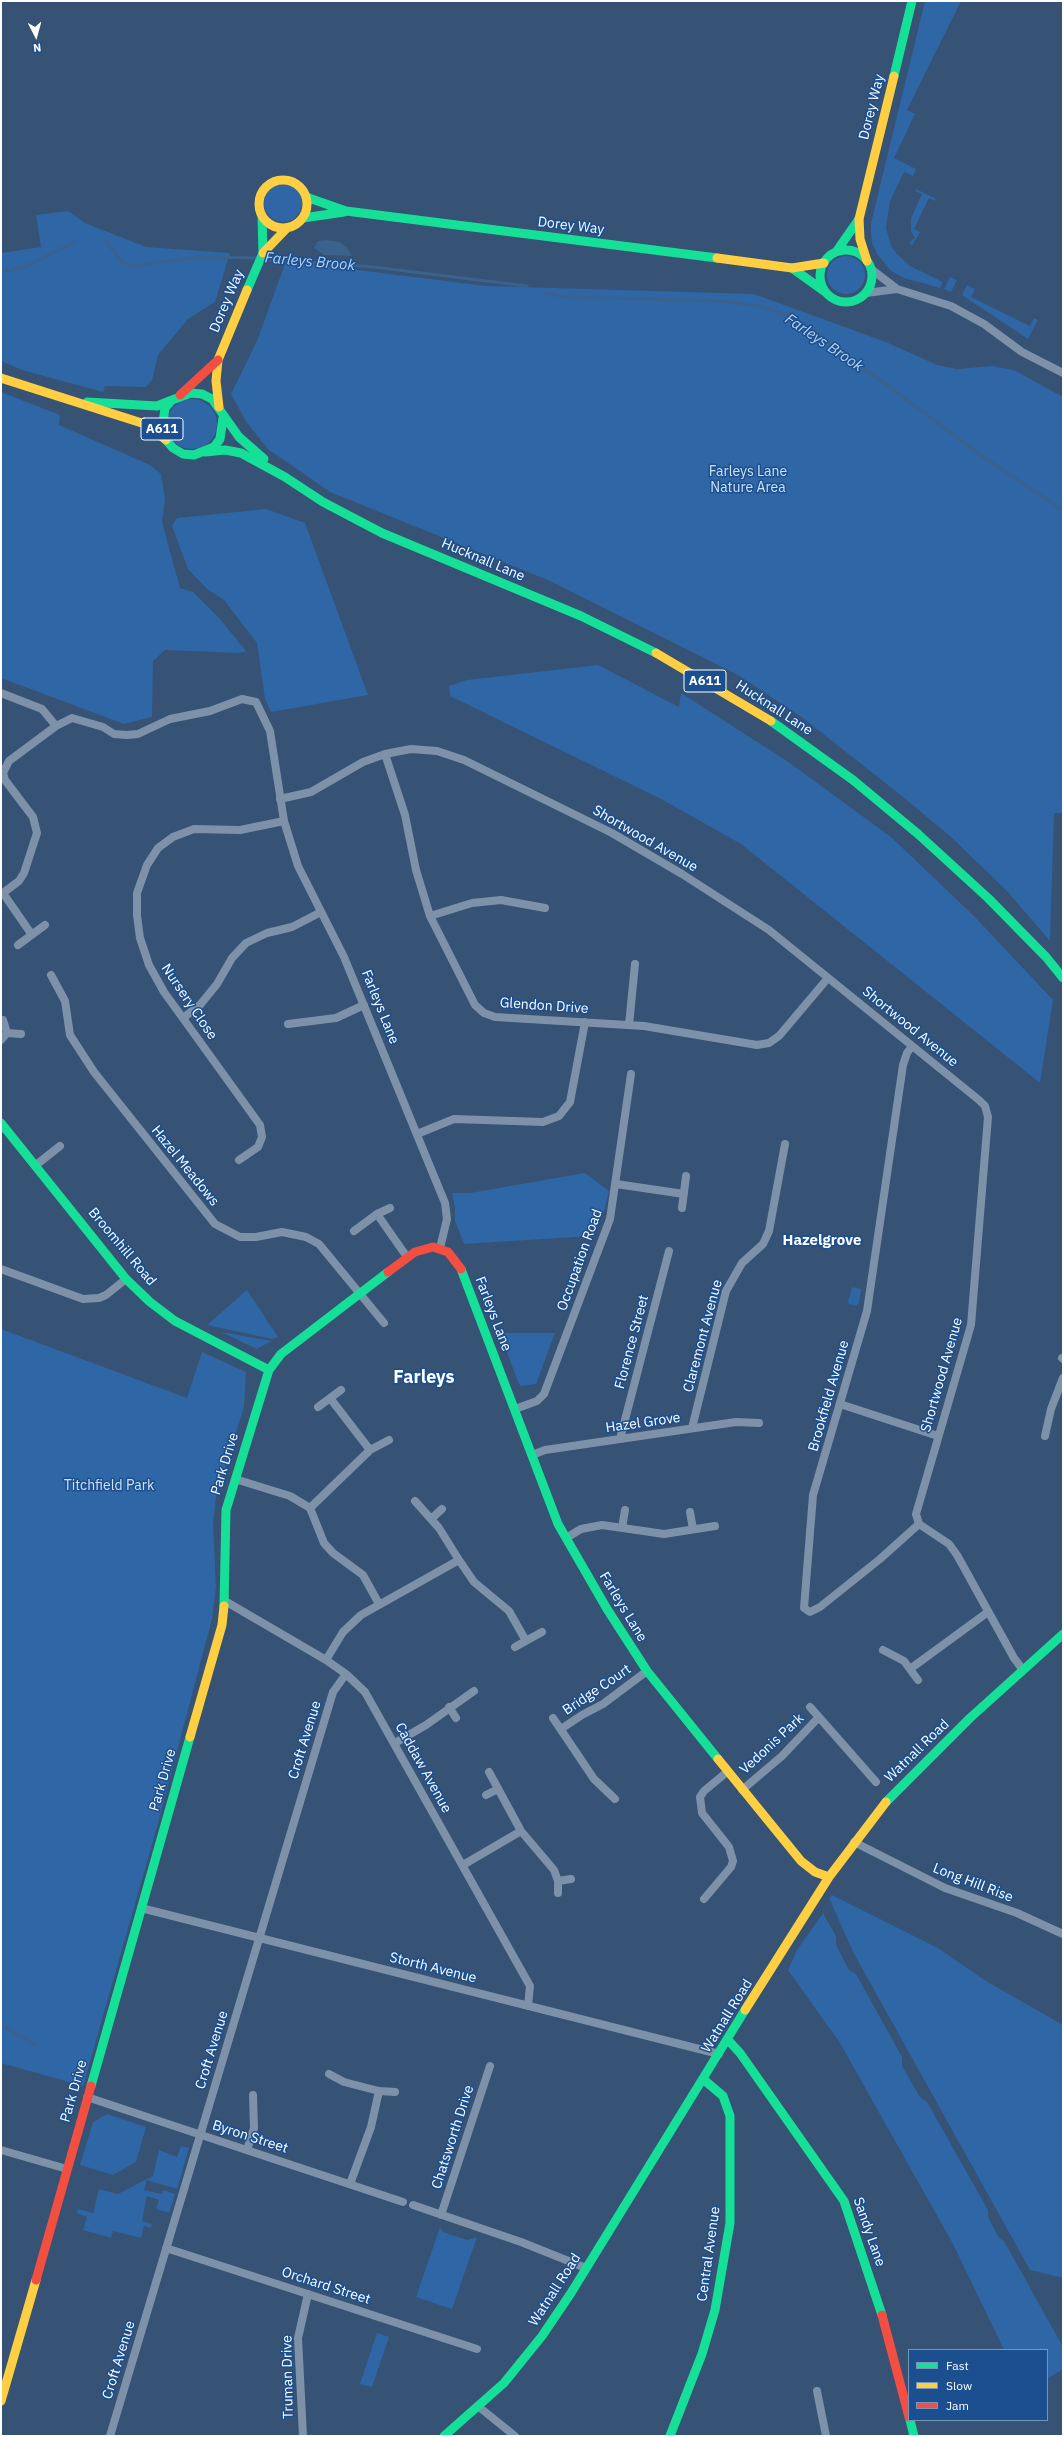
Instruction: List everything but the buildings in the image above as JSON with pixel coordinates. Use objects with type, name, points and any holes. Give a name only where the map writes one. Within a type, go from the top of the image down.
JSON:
[{"type":"street","name":"Dorey Way","points":[[869,265],[860,239],[859,219],[912,1]]},
{"type":"street","points":[[289,180],[300,187],[306,197],[307,204],[303,218],[293,226],[287,228],[273,226],[262,217],[259,209],[260,197],[266,186],[273,182],[289,180]]},
{"type":"street","name":"Dorey Way","points":[[306,197],[346,211],[792,268],[824,263]]},
{"type":"street","name":"Dorey Way","points":[[303,218],[346,211]]},
{"type":"street","name":"Dorey Way","points":[[262,217],[264,230],[263,253]]},
{"type":"street","name":"Dorey Way","points":[[836,252],[859,219]]},
{"type":"street","name":"Dorey Way","points":[[219,407],[216,381],[218,360],[263,253],[287,228]]},
{"type":"street","points":[[897,289],[854,251],[836,252],[824,263],[821,280],[828,294],[843,301],[855,300],[866,292],[897,289],[951,306],[984,324],[1022,352],[1063,373]]},
{"type":"street","points":[[866,292],[872,277],[869,265]]},
{"type":"street","name":"Dorey Way","points":[[792,268],[828,294]]},
{"type":"street","name":"Dorey Way","points":[[176,397],[218,360]]},
{"type":"street","name":"Hucknall Lane","points":[[1,378],[45,393],[81,402],[148,425],[173,448],[183,454],[194,455],[205,452],[225,450],[240,453],[285,477],[323,502],[382,533],[581,616],[640,644],[725,692],[785,730],[853,780],[918,834],[988,898],[1046,957],[1063,978]]},
{"type":"street","name":"Hucknall Lane","points":[[81,402],[157,406],[191,392],[202,394],[212,399],[219,407],[223,418],[223,429],[220,438],[214,447],[205,452]]},
{"type":"street","name":"A611","points":[[166,440],[162,430],[162,419],[165,408],[176,397]]},
{"type":"street","name":"Hucknall Lane","points":[[223,418],[239,437],[285,477]]},
{"type":"street","points":[[1,693],[42,709],[56,726],[9,761],[3,773],[3,782],[33,817],[36,829],[36,838],[24,873],[19,881],[3,893],[32,935]]},
{"type":"street","name":"Farleys Lane","points":[[56,726],[72,718],[103,727],[114,734],[138,734],[170,719],[210,711],[242,699],[256,702],[270,731],[284,821],[298,866],[344,957],[447,1209],[440,1248],[448,1252],[460,1265],[558,1524],[607,1609],[647,1671],[727,1772],[801,1860],[815,1872],[829,1877]]},
{"type":"street","name":"Shortwood Avenue","points":[[280,798],[311,792],[363,762],[385,754],[411,749],[437,751],[458,758],[612,833],[682,874],[769,930],[980,1100],[985,1106],[988,1116],[971,1325],[916,1510],[919,1524]]},
{"type":"street","name":"Glendon Drive","points":[[385,754],[405,815],[416,870],[430,916],[474,1004],[484,1013],[495,1017],[629,1025],[757,1045],[769,1043],[779,1036],[828,978]]},
{"type":"street","name":"Nursery Close","points":[[239,1160],[258,1147],[262,1137],[260,1125],[164,992],[149,965],[140,938],[137,893],[147,865],[158,848],[173,837],[194,829],[240,830],[284,821]]},
{"type":"street","points":[[430,916],[472,903],[501,900],[545,908]]},
{"type":"street","points":[[183,1018],[200,1005],[217,984],[232,958],[246,943],[267,933],[292,927],[321,912]]},
{"type":"street","points":[[18,945],[45,926]]},
{"type":"street","points":[[629,1025],[635,964]]},
{"type":"street","name":"Hazel Meadows","points":[[51,975],[65,1001],[70,1035],[94,1072],[215,1224],[240,1237],[256,1237],[282,1232],[306,1237],[319,1244],[384,1323]]},
{"type":"street","points":[[288,1024],[336,1018],[364,1005]]},
{"type":"street","points":[[4,1020],[7,1033]]},
{"type":"street","points":[[417,1134],[454,1118],[543,1122],[559,1116],[570,1102],[585,1022]]},
{"type":"street","points":[[7,1033],[21,1034]]},
{"type":"street","points":[[1,1040],[7,1033]]},
{"type":"street","name":"Brookfield Avenue","points":[[912,1046],[906,1053],[903,1065],[867,1312],[813,1495],[804,1608],[810,1612],[820,1607],[885,1555],[919,1524]]},
{"type":"street","name":"Occupation Road","points":[[515,1409],[537,1401],[544,1394],[610,1219],[631,1074]]},
{"type":"street","name":"Broomhill Road","points":[[1,1123],[126,1279],[150,1302],[175,1321],[216,1344],[269,1370]]},
{"type":"street","name":"Claremont Avenue","points":[[692,1428],[726,1291],[738,1269],[763,1244],[769,1231],[785,1144]]},
{"type":"street","points":[[36,1165],[60,1146]]},
{"type":"street","points":[[682,1208],[686,1176]]},
{"type":"street","points":[[616,1184],[684,1194]]},
{"type":"street","points":[[354,1232],[376,1214],[390,1208]]},
{"type":"street","points":[[376,1214],[407,1257]]},
{"type":"street","name":"Park Drive","points":[[1,2401],[222,1625],[225,1601],[226,1510],[269,1370],[281,1354],[407,1257],[426,1248],[440,1248]]},
{"type":"street","name":"Florence Street","points":[[620,1439],[669,1251]]},
{"type":"street","points":[[1,1269],[83,1299],[99,1298],[106,1295],[126,1279]]},
{"type":"street","points":[[1046,1436],[1052,1410],[1063,1378]]},
{"type":"street","points":[[318,1407],[341,1390]]},
{"type":"street","points":[[330,1398],[370,1450]]},
{"type":"street","points":[[840,1404],[938,1436]]},
{"type":"street","name":"Hazel Grove","points":[[532,1455],[545,1450],[692,1428],[736,1422],[759,1423]]},
{"type":"street","points":[[310,1508],[370,1450],[388,1440]]},
{"type":"street","points":[[235,1479],[290,1496],[310,1508],[324,1543],[333,1554],[363,1575],[379,1604]]},
{"type":"street","points":[[415,1501],[431,1518],[474,1582],[509,1611],[526,1641]]},
{"type":"street","points":[[431,1518],[442,1509]]},
{"type":"street","points":[[622,1528],[625,1510]]},
{"type":"street","points":[[690,1512],[693,1529]]},
{"type":"street","points":[[919,1524],[949,1544],[1014,1658],[1023,1670]]},
{"type":"street","points":[[566,1538],[590,1526],[622,1528],[664,1534],[715,1526]]},
{"type":"street","points":[[326,1660],[343,1632],[361,1615],[459,1560]]},
{"type":"street","name":"Caddaw Avenue","points":[[225,1601],[326,1660],[346,1674],[365,1692],[395,1743],[530,1986],[528,2006]]},
{"type":"street","points":[[910,1669],[949,1639],[988,1612]]},
{"type":"street","points":[[515,1647],[542,1632]]},
{"type":"street","name":"Watnall Road","points":[[444,2436],[479,2407],[521,2364],[559,2312],[829,1877],[854,1842],[893,1794],[1063,1634]]},
{"type":"street","points":[[883,1650],[895,1654],[910,1669],[918,1680]]},
{"type":"street","name":"Bridge Court","points":[[561,1729],[582,1715],[603,1704],[647,1671]]},
{"type":"street","name":"Croft Avenue","points":[[110,2436],[333,1692],[346,1674]]},
{"type":"street","points":[[395,1743],[426,1725],[474,1690]]},
{"type":"street","points":[[449,1707],[456,1718]]},
{"type":"street","name":"Vedonis Park","points":[[810,1707],[876,1782]]},
{"type":"street","name":"Vedonis Park","points":[[742,1790],[782,1756],[819,1717]]},
{"type":"street","name":"Bridge Court","points":[[553,1718],[594,1779],[615,1799]]},
{"type":"street","points":[[489,1772],[521,1831],[546,1859],[558,1881],[558,1892]]},
{"type":"street","points":[[704,1899],[731,1867],[733,1861],[729,1847],[702,1813],[700,1797],[704,1791],[727,1772]]},
{"type":"street","points":[[486,1795],[498,1789]]},
{"type":"street","points":[[463,1865],[521,1831]]},
{"type":"street","name":"Long Hill Rise","points":[[854,1842],[945,1888],[1017,1913],[1063,1934]]},
{"type":"street","points":[[558,1881],[571,1879]]},
{"type":"street","name":"Storth Avenue","points":[[141,1908],[719,2054]]},
{"type":"street","name":"Sandy Lane","points":[[728,2040],[740,2053],[844,2201],[882,2316],[908,2413]]},
{"type":"street","name":"Chatsworth Drive","points":[[441,2215],[490,2066]]},
{"type":"street","points":[[329,2074],[344,2082],[395,2092]]},
{"type":"street","name":"Central Avenue","points":[[670,2436],[702,2354],[715,2310],[730,2223],[732,2184],[730,2116],[723,2096],[703,2079]]},
{"type":"street","points":[[350,2184],[371,2127],[379,2090]]},
{"type":"street","points":[[247,2150],[254,2128],[253,2095]]},
{"type":"street","name":"Byron Street","points":[[88,2097],[403,2202]]},
{"type":"street","points":[[1,2150],[67,2169]]},
{"type":"street","points":[[413,2205],[586,2268]]},
{"type":"street","name":"Orchard Street","points":[[166,2248],[477,2349]]},
{"type":"street","name":"Truman Drive","points":[[303,2436],[298,2338],[308,2294]]},
{"type":"street","points":[[817,2391],[826,2436]]},
{"type":"street","points":[[479,2407],[515,2436]]},
{"type":"street","points":[[910,2421],[914,2436]]},
{"type":"green space","points":[[925,1],[961,1],[907,110],[915,114],[894,158],[916,169],[913,176],[904,172],[890,201],[886,228],[891,246],[897,254],[910,266],[943,282],[940,288],[904,278],[891,271],[877,254],[872,243],[871,232],[871,223]]},
{"type":"green space","points":[[283,184],[293,187],[299,193],[302,203],[299,213],[293,219],[283,222],[273,219],[267,213],[264,203],[267,193],[273,187]]},
{"type":"green space","points":[[916,189],[936,199],[935,201],[929,198],[914,229],[920,232],[912,246],[909,242],[915,238],[911,231],[911,218],[922,194],[915,191]]},
{"type":"green space","points":[[68,211],[85,223],[146,247],[230,253],[215,302],[188,319],[158,355],[152,380],[146,387],[105,386],[103,392],[22,370],[1,361],[1,253],[41,247],[36,215]]},
{"type":"green space","points":[[842,256],[850,256],[860,261],[864,268],[864,282],[860,289],[850,294],[842,294],[832,289],[830,286],[827,279],[827,271],[832,261],[835,259]]},
{"type":"green space","name":"Farleys Lane Nature Area","points":[[286,261],[486,286],[754,294],[886,342],[937,365],[957,369],[992,366],[1014,370],[1063,397],[1063,813],[1054,813],[1050,941],[1006,890],[951,837],[803,718],[738,675],[550,581],[330,492],[268,449],[247,423],[231,394],[257,341]]},
{"type":"green space","points":[[950,277],[957,280],[951,292],[944,289]]},
{"type":"green space","points":[[967,285],[975,289],[971,297],[1030,326],[1034,318],[1038,320],[1028,339],[962,295]]},
{"type":"green space","points":[[1,392],[60,415],[59,425],[150,465],[161,474],[165,499],[162,522],[180,588],[193,592],[220,619],[246,651],[239,653],[165,650],[153,661],[152,717],[124,724],[1,678]]},
{"type":"green space","points":[[192,399],[206,403],[213,410],[217,424],[213,438],[206,445],[192,449],[178,445],[171,438],[167,424],[171,410],[178,403]]},
{"type":"green space","points":[[266,509],[305,523],[368,695],[271,712],[265,699],[257,643],[224,600],[207,589],[188,569],[172,526],[177,518]]},
{"type":"green space","points":[[598,665],[679,707],[681,693],[787,761],[891,837],[975,917],[1053,1000],[1040,1083],[741,844],[663,800],[450,696],[449,686],[467,680]]},
{"type":"green space","points":[[585,1173],[609,1191],[604,1212],[598,1215],[589,1227],[592,1236],[464,1244],[455,1221],[455,1208],[452,1193],[470,1193]]},
{"type":"green space","points":[[852,1287],[861,1289],[859,1303],[856,1306],[849,1304],[848,1301]]},
{"type":"green space","points":[[247,1290],[278,1337],[272,1339],[207,1325]]},
{"type":"green space","name":"Titchfield Park","points":[[1,1329],[187,1398],[202,1352],[246,1372],[244,1407],[216,1497],[213,1524],[216,1587],[212,1619],[155,1834],[83,2086],[1,2063]]},
{"type":"green space","points":[[221,1332],[271,1341],[257,1349]]},
{"type":"green space","points":[[500,1333],[555,1333],[536,1384],[521,1386],[518,1382]]},
{"type":"green space","points":[[832,1895],[938,1948],[986,1981],[1063,2025],[1063,2278],[1030,2270],[853,1952],[829,1898]]},
{"type":"green space","points":[[823,1913],[836,1936],[836,1945],[849,1970],[856,1974],[902,2057],[902,2066],[920,2097],[927,2102],[988,2210],[988,2217],[999,2238],[1004,2241],[1063,2347],[1063,2369],[1048,2378],[1048,2349],[1004,2349],[953,2244],[840,2043],[788,1970],[797,1950]]},
{"type":"green space","points":[[107,2114],[146,2127],[136,2162],[113,2175],[80,2165],[93,2122]]},
{"type":"green space","points":[[181,2146],[189,2148],[177,2189],[147,2180],[144,2190],[162,2194],[163,2190],[175,2194],[169,2213],[156,2209],[159,2200],[147,2196],[142,2221],[152,2224],[151,2228],[144,2226],[141,2238],[113,2231],[111,2238],[83,2230],[87,2217],[76,2213],[78,2209],[93,2213],[99,2189],[118,2194],[153,2176],[159,2150],[177,2157]]},
{"type":"green space","points":[[440,2227],[443,2232],[467,2240],[477,2237],[452,2309],[416,2297]]},
{"type":"green space","points":[[377,2333],[389,2337],[372,2387],[360,2384]]},
{"type":"shaded area","points":[[327,240],[339,242],[347,247],[352,256],[324,255],[314,248],[318,241]]},
{"type":"waterway","name":"Farleys Brook","points":[[104,239],[122,262],[134,266],[199,257],[258,258]]},
{"type":"waterway","name":"Farleys Brook","points":[[1,269],[8,271],[24,267],[75,242]]},
{"type":"waterway","name":"Farleys Brook","points":[[264,259],[373,267],[527,286]]},
{"type":"waterway","name":"Farleys Brook","points":[[544,293],[567,297],[723,301],[763,307],[790,316],[802,322],[982,456],[1063,510]]},
{"type":"waterway","points":[[1,2025],[36,2045]]},
{"type":"traffic: fast","points":[[894,76],[912,1]]},
{"type":"traffic: fast","points":[[306,197],[346,211],[717,258]]},
{"type":"traffic: fast","points":[[303,218],[344,212]]},
{"type":"traffic: fast","points":[[247,290],[263,253],[262,217]]},
{"type":"traffic: fast","points":[[836,252],[859,219]]},
{"type":"traffic: fast","points":[[846,250],[856,252],[864,258],[870,266],[872,276],[870,286],[864,294],[856,300],[846,302],[836,300],[828,294],[822,286],[820,276],[822,266],[828,258],[836,252],[846,250]]},
{"type":"traffic: fast","points":[[792,268],[824,291]]},
{"type":"traffic: fast","points":[[223,418],[220,439],[214,447],[194,455],[183,454],[173,448],[166,440],[162,430],[165,408],[172,400],[191,393],[202,394],[212,399],[239,437],[264,459]]},
{"type":"traffic: fast","points":[[87,402],[157,406],[172,400]]},
{"type":"traffic: fast","points":[[205,452],[225,450],[241,453],[285,477],[323,502],[382,533],[581,616],[656,653]]},
{"type":"traffic: fast","points":[[771,721],[853,780],[918,834],[988,898],[1046,957],[1063,978]]},
{"type":"traffic: fast","points":[[1,1123],[126,1279],[150,1302],[175,1321],[269,1370]]},
{"type":"traffic: fast","points":[[461,1269],[558,1524],[607,1609],[647,1671],[718,1759]]},
{"type":"traffic: fast","points":[[224,1606],[226,1510],[269,1370],[281,1354],[388,1272]]},
{"type":"traffic: fast","points":[[886,1802],[970,1718],[1063,1634]]},
{"type":"traffic: fast","points":[[91,2086],[190,1737]]},
{"type":"traffic: fast","points":[[444,2436],[504,2383],[542,2336],[571,2293],[745,2010]]},
{"type":"traffic: fast","points":[[728,2040],[740,2053],[844,2201],[882,2315]]},
{"type":"traffic: fast","points":[[670,2436],[702,2354],[715,2310],[730,2223],[730,2116],[723,2096],[703,2079]]},
{"type":"traffic: fast","points":[[910,2421],[914,2436]]},
{"type":"traffic: slow","points":[[867,261],[860,239],[859,219],[894,76]]},
{"type":"traffic: slow","points":[[278,180],[288,180],[297,184],[303,190],[307,199],[307,204],[307,209],[303,218],[297,224],[288,228],[278,228],[269,224],[263,218],[259,209],[259,199],[263,190],[269,184],[278,180]]},
{"type":"traffic: slow","points":[[263,253],[287,228]]},
{"type":"traffic: slow","points":[[717,258],[792,268],[824,263]]},
{"type":"traffic: slow","points":[[219,407],[216,381],[218,360],[247,290]]},
{"type":"traffic: slow","points":[[1,378],[148,425],[166,440]]},
{"type":"traffic: slow","points":[[656,653],[771,721]]},
{"type":"traffic: slow","points":[[190,1737],[222,1625],[224,1606]]},
{"type":"traffic: slow","points":[[718,1759],[801,1861],[815,1872],[829,1877]]},
{"type":"traffic: slow","points":[[745,2010],[829,1877],[886,1802]]},
{"type":"traffic: slow","points":[[1,2401],[36,2280]]},
{"type":"traffic: jam","points":[[180,395],[218,360]]},
{"type":"traffic: jam","points":[[388,1272],[415,1252],[433,1247],[448,1252],[461,1269]]},
{"type":"traffic: jam","points":[[36,2280],[91,2086]]},
{"type":"traffic: jam","points":[[882,2315],[908,2413]]},
{"type":"district","name":"Hazelgrove","points":[[822,1241]]},
{"type":"district","name":"Farleys","points":[[424,1378]]}]
